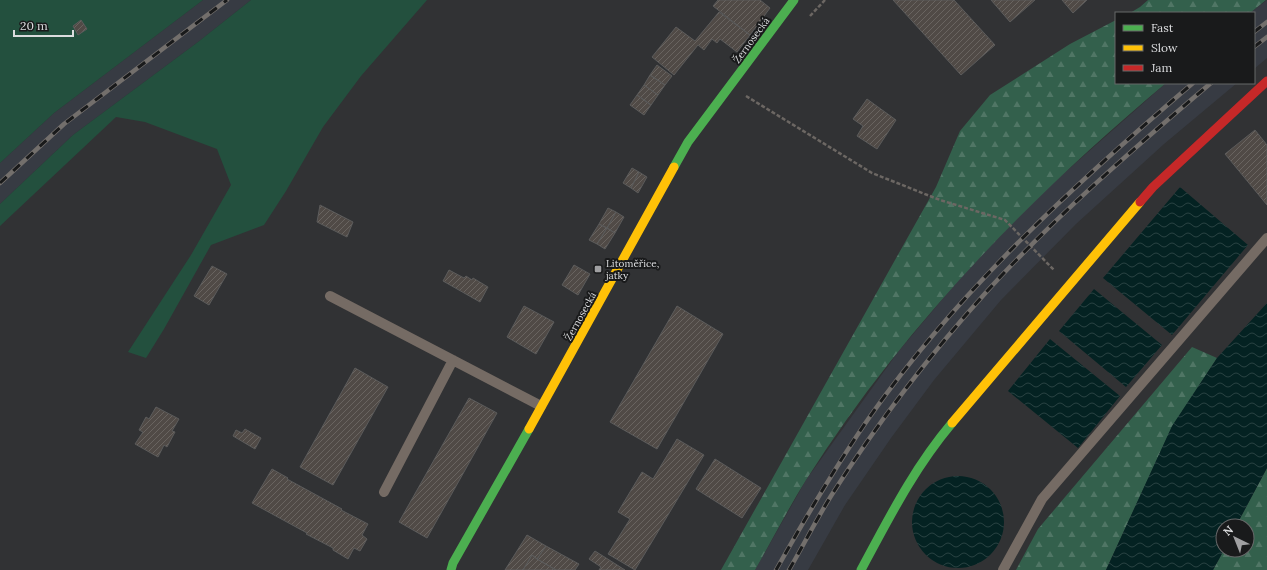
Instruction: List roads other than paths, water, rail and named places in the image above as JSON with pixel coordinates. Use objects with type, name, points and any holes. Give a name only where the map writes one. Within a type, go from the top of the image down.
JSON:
[{"type":"main road","name":"Žernosecká","points":[[451,570],[453,563],[688,142],[794,0]]},
{"type":"main road","points":[[861,570],[922,459],[1001,363],[1158,182],[1267,81]]},
{"type":"lane","points":[[1003,570],[1042,499],[1267,238]]},
{"type":"lane","points":[[330,296],[541,406]]},
{"type":"lane","points":[[384,492],[453,360]]},
{"type":"water","points":[[1180,187],[1248,245],[1172,335],[1103,278]]},
{"type":"water","points":[[1094,289],[1162,345],[1126,387],[1059,331]]},
{"type":"water","points":[[1267,303],[1267,468],[1240,518],[1215,518],[1215,558],[1220,558],[1213,570],[1106,570],[1172,426],[1217,358]]},
{"type":"water","points":[[1050,339],[1120,396],[1078,448],[1008,391]]},
{"type":"water","points":[[958,476],[976,479],[991,489],[1001,504],[1004,522],[1001,540],[991,555],[976,565],[958,568],[940,565],[925,555],[915,540],[912,522],[915,504],[925,489],[940,479]]},
{"type":"railway","points":[[0,183],[64,124],[227,0]]},
{"type":"railway","points":[[1255,31],[1267,22]]},
{"type":"railway","points":[[1255,46],[1267,37]]},
{"type":"railway","points":[[776,570],[822,491],[858,434],[906,369],[942,324],[981,281],[1063,199],[1106,159],[1192,84]]},
{"type":"railway","points":[[789,570],[825,505],[867,442],[926,363],[967,313],[1069,208],[1153,132],[1210,84]]},
{"type":"place","name":"Litoměřice, jatky","points":[[598,269]]}]
